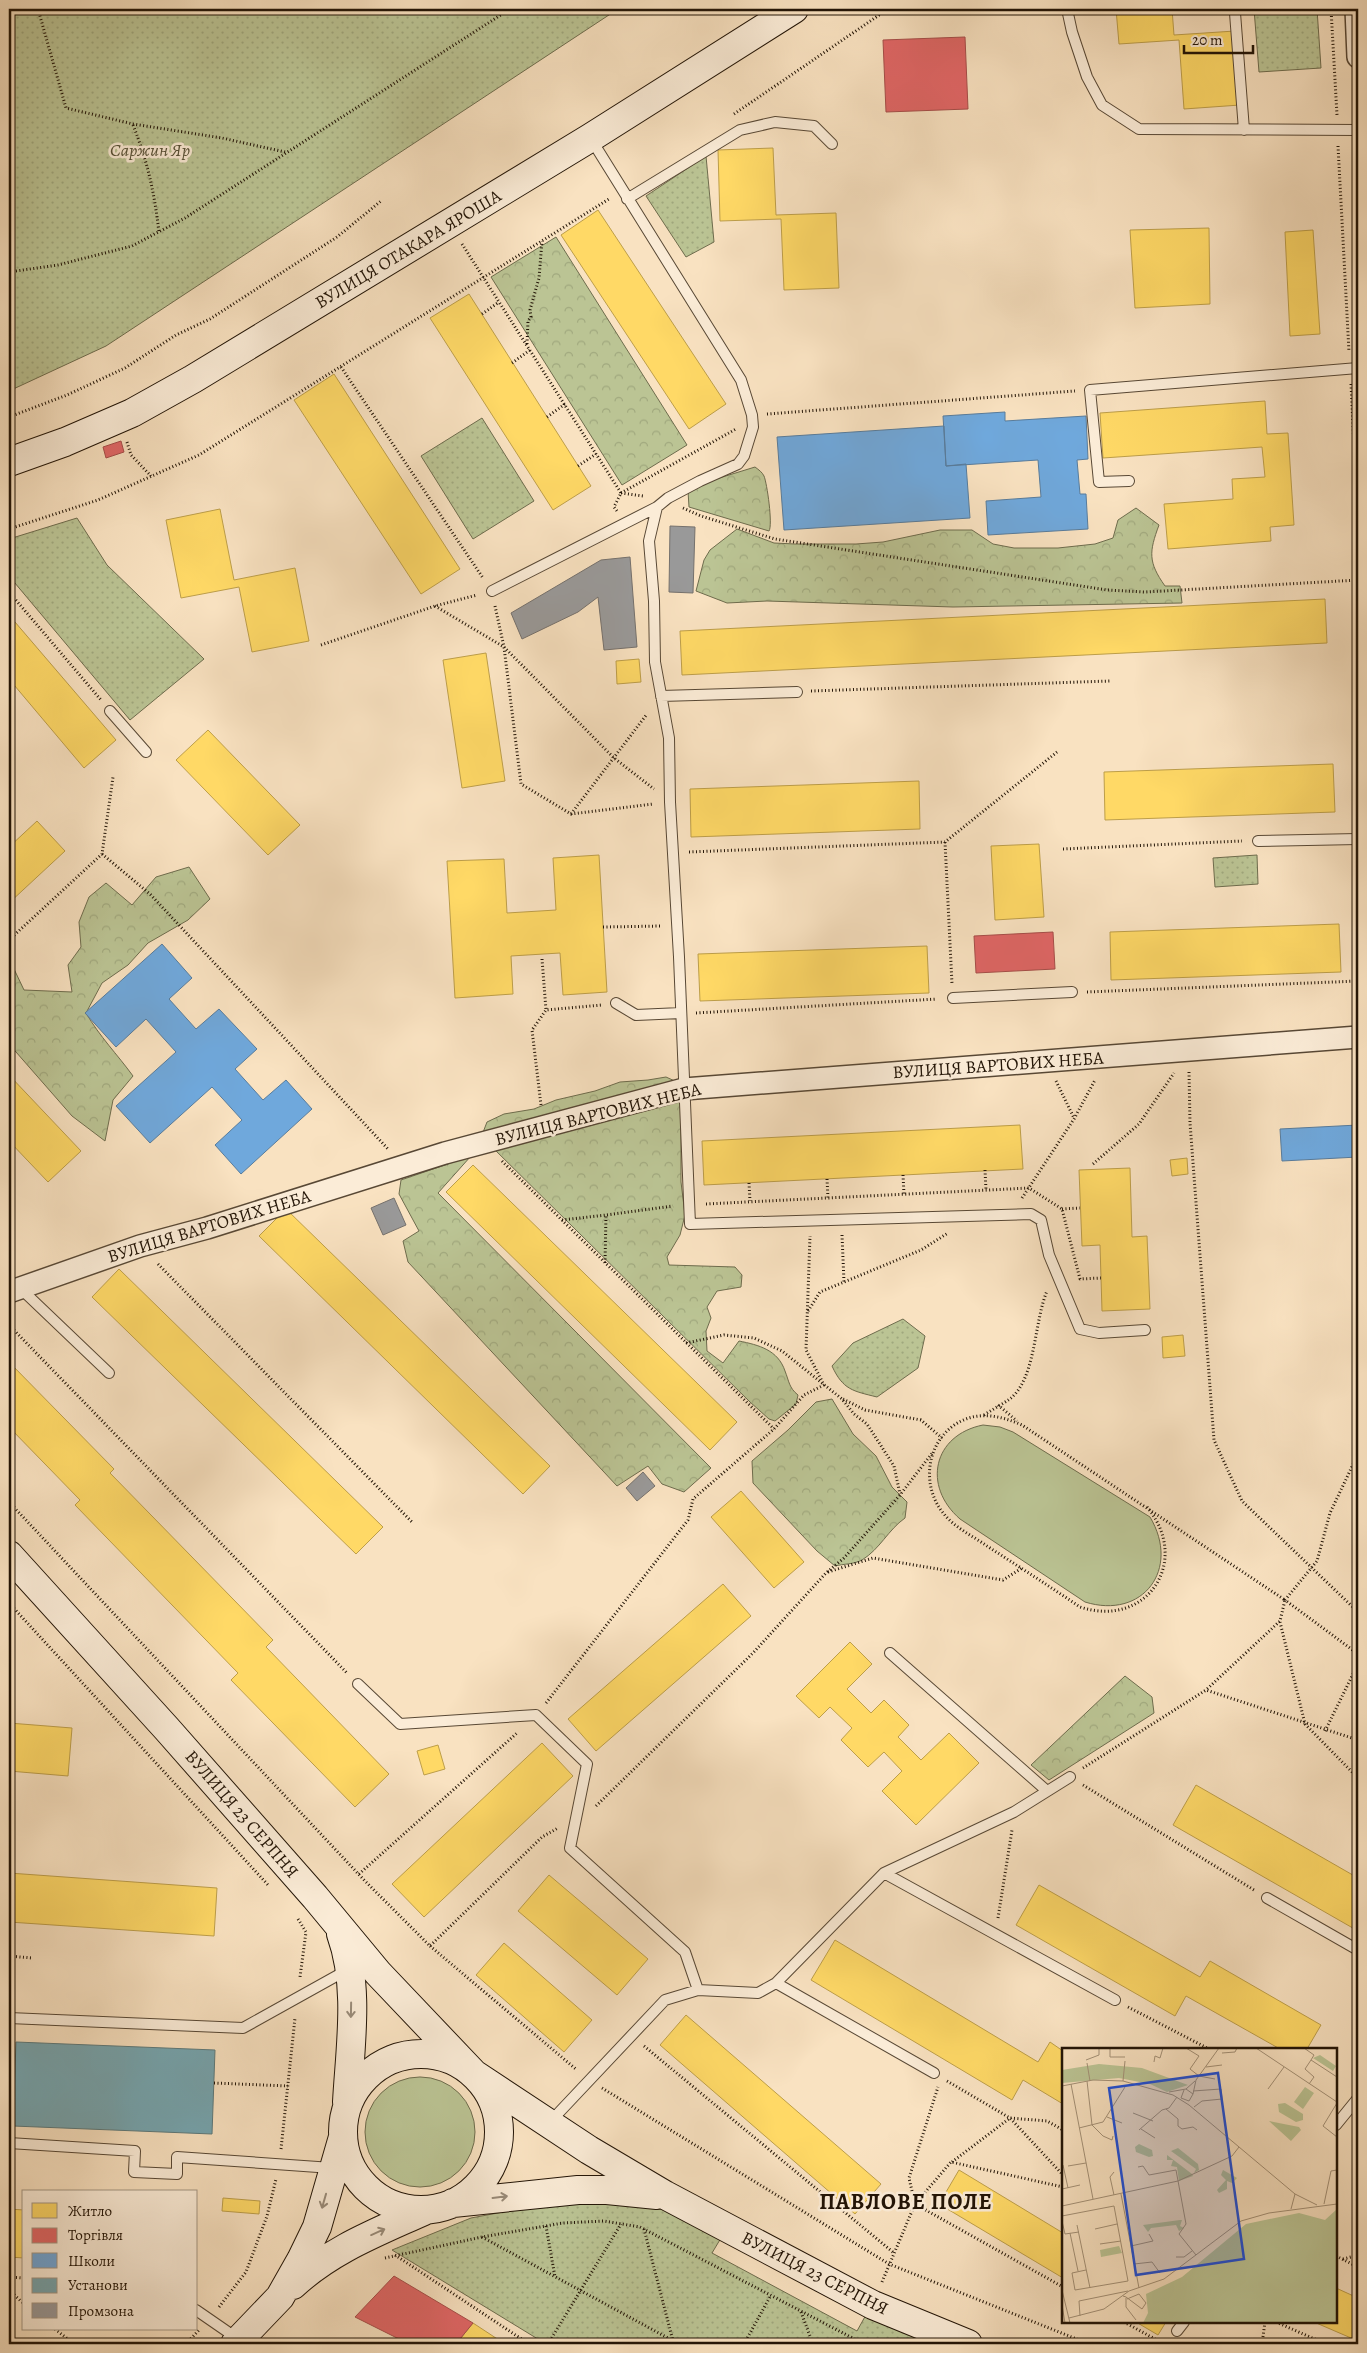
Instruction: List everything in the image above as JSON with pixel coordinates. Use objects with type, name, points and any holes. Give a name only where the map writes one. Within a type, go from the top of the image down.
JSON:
[{"type":"street","name":"ВУЛИЦЯ ОТАКАРА ЯРОША","points":[[9,462],[66,442],[132,413],[193,379],[449,225],[794,9]]},
{"type":"street","points":[[1356,9],[1358,56]]},
{"type":"street","name":"ВУЛИЦЯ ВАРТОВИХ НЕБА","points":[[15,1290],[140,1246],[207,1228],[445,1153],[684,1089],[1358,1038]]},
{"type":"street","name":"ВУЛИЦЯ 23 СЕРПНЯ","points":[[9,1555],[186,1750],[315,1897],[338,1928],[406,2004],[485,2087],[493,2102],[498,2119],[498,2144],[490,2169],[480,2183],[467,2195],[452,2203]]},
{"type":"street","points":[[338,1928],[350,1968],[350,2047],[346,2107]]},
{"type":"street","name":"ВУЛИЦЯ 23 СЕРПНЯ","points":[[426,2210],[399,2207],[386,2202],[370,2190],[356,2175],[349,2163],[343,2137],[346,2107],[364,2078],[377,2067],[393,2058],[409,2054],[427,2054],[452,2060],[589,2150],[665,2196],[873,2305],[968,2344]]},
{"type":"street","points":[[237,2342],[280,2297],[317,2227],[343,2137]]},
{"type":"street","name":"ВУЛИЦЯ 23 СЕРПНЯ","points":[[280,2297],[310,2270],[339,2250],[426,2210],[452,2203],[578,2190],[607,2190],[665,2196]]},
{"type":"lane","points":[[1067,9],[1072,32],[1087,78],[1102,105],[1138,129],[1358,130]]},
{"type":"lane","points":[[1235,13],[1244,130]]},
{"type":"lane","points":[[625,195],[740,130],[775,122],[814,126],[832,144]]},
{"type":"lane","points":[[492,591],[657,507],[668,498],[738,464],[744,456],[753,427],[752,415],[741,380],[590,138]]},
{"type":"lane","points":[[1129,481],[1099,482],[1090,390],[1354,369]]},
{"type":"lane","points":[[657,507],[649,541],[654,601],[655,662],[670,738],[670,802],[690,1224],[1030,1214],[1041,1220],[1057,1276],[1065,1289],[1080,1329],[1100,1333],[1145,1330]]},
{"type":"lane","points":[[662,696],[797,692]]},
{"type":"lane","points":[[110,711],[146,752]]},
{"type":"lane","points":[[1258,841],[1358,839]]},
{"type":"lane","points":[[953,998],[1072,992]]},
{"type":"lane","points":[[616,1003],[636,1015],[681,1014]]},
{"type":"lane","points":[[15,1290],[110,1373]]},
{"type":"lane","points":[[890,1653],[1047,1791]]},
{"type":"lane","points":[[358,1684],[400,1724],[536,1715],[587,1764],[570,1848],[685,1952],[698,1990]]},
{"type":"lane","points":[[550,2123],[665,2000],[698,1990],[758,1993],[776,1983],[884,1873],[1014,1812],[1070,1777]]},
{"type":"lane","points":[[884,1873],[1115,2000]]},
{"type":"lane","points":[[1267,1898],[1358,1950]]},
{"type":"lane","points":[[9,2018],[243,2028],[297,2000],[350,1968]]},
{"type":"lane","points":[[776,1983],[938,2075]]},
{"type":"lane","points":[[1337,2124],[1358,2098]]},
{"type":"lane","points":[[9,2144],[135,2151],[134,2172],[177,2174],[177,2157],[334,2168]]},
{"type":"lane","points":[[198,2312],[237,2342]]},
{"type":"lane","points":[[1178,2332],[1183,2323]]},
{"type":"path","points":[[38,9],[66,108],[133,124],[222,138],[286,152]]},
{"type":"path","points":[[9,272],[58,265],[132,246],[159,232],[184,218],[510,9]]},
{"type":"path","points":[[730,116],[888,9]]},
{"type":"path","points":[[1331,9],[1337,130],[1354,369],[1358,528]]},
{"type":"path","points":[[133,124],[145,153],[154,186],[159,232]]},
{"type":"path","points":[[9,529],[98,500],[199,455],[483,276],[542,240],[625,195]]},
{"type":"path","points":[[9,416],[67,395],[125,368],[176,335],[210,319],[337,237],[381,201]]},
{"type":"path","points":[[449,225],[621,493]]},
{"type":"path","points":[[526,344],[528,321],[531,317],[530,310],[540,268],[542,240]]},
{"type":"path","points":[[482,314],[500,302]]},
{"type":"path","points":[[512,363],[530,350]]},
{"type":"path","points":[[341,367],[492,591],[504,647],[521,784],[571,814],[670,802]]},
{"type":"path","points":[[624,524],[614,507],[621,493],[725,436],[752,415],[1090,390]]},
{"type":"path","points":[[547,416],[564,404]]},
{"type":"path","points":[[124,437],[131,454],[151,476]]},
{"type":"path","points":[[578,466],[596,454]]},
{"type":"path","points":[[621,493],[668,498],[674,505],[701,516],[776,538],[1107,590],[1145,592],[1358,580]]},
{"type":"path","points":[[321,645],[434,606],[492,591]]},
{"type":"path","points":[[9,592],[110,711]]},
{"type":"path","points":[[434,606],[504,647],[614,758],[670,802]]},
{"type":"path","points":[[797,692],[1110,681]]},
{"type":"path","points":[[571,814],[662,696]]},
{"type":"path","points":[[673,853],[945,842],[1057,752]]},
{"type":"path","points":[[9,940],[102,854],[113,777]]},
{"type":"path","points":[[1063,849],[1258,841]]},
{"type":"path","points":[[681,1014],[953,998],[945,842]]},
{"type":"path","points":[[102,854],[150,894],[404,1166]]},
{"type":"path","points":[[603,927],[677,926]]},
{"type":"path","points":[[542,959],[546,1010],[532,1030],[543,1126]]},
{"type":"path","points":[[1072,992],[1358,981]]},
{"type":"path","points":[[546,1010],[616,1003]]},
{"type":"path","points":[[1093,1164],[1139,1124],[1159,1098],[1188,1051]]},
{"type":"path","points":[[1188,1051],[1190,1124],[1214,1440],[1242,1502],[1358,1612]]},
{"type":"path","points":[[1012,1214],[1074,1119],[1107,1056]]},
{"type":"path","points":[[1045,1061],[1074,1119]]},
{"type":"path","points":[[484,1143],[774,1429]]},
{"type":"path","points":[[985,1170],[986,1190]]},
{"type":"path","points":[[903,1175],[904,1194]]},
{"type":"path","points":[[827,1178],[828,1198]]},
{"type":"path","points":[[749,1183],[750,1201]]},
{"type":"path","points":[[562,1220],[662,1208]]},
{"type":"path","points":[[1062,1209],[1080,1208]]},
{"type":"path","points":[[605,1263],[606,1215]]},
{"type":"path","points":[[808,1312],[820,1292],[921,1250],[939,1240],[970,1215]]},
{"type":"path","points":[[810,1227],[806,1350],[824,1385]]},
{"type":"path","points":[[140,1246],[412,1522]]},
{"type":"path","points":[[842,1248],[844,1282]]},
{"type":"path","points":[[430,1946],[542,1837],[594,1809],[753,1653],[826,1573],[844,1558],[900,1495],[942,1438],[960,1423],[983,1415],[1011,1398],[1020,1388],[1030,1367],[1039,1313],[1046,1292],[1057,1276]]},
{"type":"path","points":[[9,1325],[358,1684]]},
{"type":"path","points":[[686,1343],[724,1335],[754,1338],[782,1351],[842,1398],[865,1410],[921,1420],[942,1438]]},
{"type":"path","points":[[688,1520],[693,1499],[774,1429],[804,1395],[824,1385]]},
{"type":"path","points":[[842,1398],[854,1414],[867,1424],[884,1447],[894,1466],[900,1495]]},
{"type":"path","points":[[998,1406],[1022,1425],[1285,1600],[1358,1654]]},
{"type":"path","points":[[983,1415],[1003,1417],[1022,1425]]},
{"type":"path","points":[[933,1452],[929,1472],[931,1492],[945,1516],[1080,1607],[1093,1611],[1122,1610],[1135,1605],[1156,1586],[1166,1559],[1162,1531],[1146,1507]]},
{"type":"path","points":[[1358,1454],[1330,1513],[1317,1561],[1285,1600],[1280,1621],[1305,1724],[1358,1778]]},
{"type":"path","points":[[9,1502],[366,1881],[430,1946],[590,2081],[889,2264],[1089,2344]]},
{"type":"path","points":[[826,1573],[873,1558],[1003,1580],[1022,1568]]},
{"type":"path","points":[[9,1603],[270,1887]]},
{"type":"path","points":[[1267,1898],[1070,1777],[1206,1690],[1280,1621]]},
{"type":"path","points":[[1325,1731],[1358,1664]]},
{"type":"path","points":[[1206,1690],[1325,1731],[1358,1740]]},
{"type":"path","points":[[996,1935],[1014,1812]]},
{"type":"path","points":[[246,2272],[267,2216],[280,2164],[306,1932],[296,1916]]},
{"type":"path","points":[[9,1956],[32,1958]]},
{"type":"path","points":[[1115,2000],[1208,2048]]},
{"type":"path","points":[[632,2035],[894,2253]]},
{"type":"path","points":[[1062,2174],[1010,2118],[938,2075],[910,2178],[915,2204],[1062,2287]]},
{"type":"path","points":[[214,2083],[288,2086]]},
{"type":"path","points":[[873,2305],[915,2204],[951,2162],[1010,2118],[1047,2121],[1062,2129]]},
{"type":"path","points":[[951,2162],[1062,2187]]},
{"type":"path","points":[[377,2261],[395,2255],[482,2237],[546,2226],[604,2221],[644,2229],[864,2344]]},
{"type":"path","points":[[548,2344],[621,2224]]},
{"type":"path","points":[[546,2226],[555,2277]]},
{"type":"path","points":[[644,2229],[673,2341]]},
{"type":"path","points":[[482,2237],[679,2344]]},
{"type":"path","points":[[395,2255],[529,2344]]},
{"type":"path","points":[[1343,2260],[1358,2255]]},
{"type":"path","points":[[1337,2257],[1358,2267]]},
{"type":"path","points":[[9,2277],[22,2278]]},
{"type":"path","points":[[9,2290],[22,2302]]},
{"type":"path","points":[[744,2344],[770,2295]]},
{"type":"path","points":[[801,2311],[814,2344]]},
{"type":"path","points":[[1126,2323],[1164,2344]]},
{"type":"path","points":[[1262,2344],[1266,2323]]},
{"type":"path","points":[[1278,2323],[1326,2344]]},
{"type":"path","points":[[56,2330],[74,2344]]},
{"type":"green space","name":"Саржин Яр","points":[[9,9],[618,9],[106,346],[9,391]]},
{"type":"green space","points":[[1254,9],[1317,9],[1321,68],[1259,72]]},
{"type":"green space","points":[[706,156],[714,242],[686,257],[646,196]]},
{"type":"green space","points":[[556,237],[687,445],[622,485],[491,277]]},
{"type":"green space","points":[[482,418],[534,501],[473,539],[421,456]]},
{"type":"green space","points":[[755,467],[762,473],[765,480],[770,513],[769,531],[689,507],[688,491],[716,479]]},
{"type":"green space","points":[[1136,508],[1159,525],[1152,550],[1155,570],[1165,586],[1180,586],[1182,603],[953,607],[767,601],[727,603],[696,591],[704,560],[710,550],[737,529],[774,543],[795,544],[883,542],[940,530],[972,530],[993,544],[1014,548],[1058,548],[1095,544],[1113,538],[1118,520]]},
{"type":"green space","points":[[77,518],[107,565],[204,659],[130,720],[9,576],[9,539]]},
{"type":"green space","points":[[1257,855],[1258,884],[1215,887],[1213,858]]},
{"type":"green space","points":[[189,867],[210,899],[188,920],[148,943],[128,965],[102,983],[86,1013],[133,1076],[113,1100],[105,1141],[72,1116],[9,1044],[9,972],[14,969],[24,990],[72,992],[68,965],[81,947],[79,922],[89,897],[106,883],[132,905],[156,877]]},
{"type":"green space","points":[[666,1077],[677,1082],[681,1096],[681,1182],[685,1215],[680,1235],[667,1257],[669,1265],[735,1267],[742,1275],[741,1287],[717,1291],[707,1307],[711,1318],[706,1331],[707,1351],[723,1363],[739,1341],[754,1344],[773,1353],[778,1358],[791,1387],[798,1395],[796,1404],[775,1421],[769,1419],[750,1402],[482,1135],[487,1122],[504,1114],[534,1109],[556,1100],[595,1091],[620,1082]]},
{"type":"green space","points":[[471,1156],[438,1193],[711,1468],[684,1492],[662,1484],[648,1466],[617,1486],[408,1262],[403,1241],[419,1231],[399,1194],[401,1180]]},
{"type":"green space","points":[[903,1319],[925,1336],[918,1368],[877,1397],[855,1391],[845,1385],[832,1366],[853,1343]]},
{"type":"green space","points":[[832,1399],[853,1434],[876,1456],[892,1487],[907,1502],[905,1518],[868,1556],[856,1562],[835,1566],[817,1551],[753,1483],[752,1461],[788,1430],[816,1402]]},
{"type":"green space","points":[[983,1425],[1000,1427],[1013,1432],[1150,1517],[1158,1536],[1161,1555],[1158,1571],[1151,1586],[1139,1597],[1124,1604],[1106,1606],[1085,1602],[960,1519],[948,1506],[941,1492],[937,1477],[938,1463],[944,1450],[953,1439],[966,1431]]},
{"type":"green space","points":[[1125,1676],[1152,1697],[1154,1713],[1049,1780],[1031,1765]]},
{"type":"green space","points":[[420,2077],[441,2081],[459,2093],[471,2111],[475,2132],[471,2153],[459,2171],[441,2183],[420,2187],[399,2183],[381,2171],[369,2153],[365,2132],[369,2111],[381,2093],[399,2081]]},
{"type":"green space","points":[[625,2203],[661,2207],[721,2238],[712,2253],[857,2331],[867,2313],[935,2344],[546,2344],[392,2250],[471,2218],[546,2204]]},
{"type":"building: Житло","points":[[1116,9],[1172,9],[1174,35],[1235,31],[1240,105],[1184,109],[1179,40],[1119,44]]},
{"type":"building: Житло","points":[[773,148],[776,215],[836,213],[839,288],[784,290],[781,219],[720,221],[718,150]]},
{"type":"building: Житло","points":[[598,210],[726,404],[689,429],[561,235]]},
{"type":"building: Житло","points":[[1209,228],[1210,304],[1135,308],[1130,230]]},
{"type":"building: Житло","points":[[1313,230],[1320,334],[1290,336],[1285,232]]},
{"type":"building: Житло","points":[[469,294],[591,486],[553,510],[430,318]]},
{"type":"building: Житло","points":[[334,374],[460,569],[421,594],[294,400]]},
{"type":"building: Житло","points":[[1265,401],[1267,434],[1288,433],[1294,525],[1270,527],[1271,541],[1168,549],[1164,504],[1233,499],[1232,479],[1265,477],[1262,447],[1103,458],[1100,413]]},
{"type":"building: Житло","points":[[220,509],[234,580],[295,568],[309,641],[252,652],[239,587],[181,598],[166,520]]},
{"type":"building: Житло","points":[[1325,599],[1327,643],[682,675],[680,631]]},
{"type":"building: Житло","points":[[9,615],[116,740],[84,768],[9,679]]},
{"type":"building: Житло","points":[[486,653],[505,781],[462,788],[443,660]]},
{"type":"building: Житло","points":[[639,659],[641,682],[617,684],[616,661]]},
{"type":"building: Житло","points":[[208,730],[300,825],[268,855],[176,760]]},
{"type":"building: Житло","points":[[1333,764],[1335,812],[1105,820],[1104,772]]},
{"type":"building: Житло","points":[[919,781],[920,829],[691,837],[690,789]]},
{"type":"building: Житло","points":[[37,821],[65,851],[9,903],[9,847]]},
{"type":"building: Житло","points":[[1039,844],[1044,917],[995,920],[991,846]]},
{"type":"building: Житло","points":[[599,855],[607,992],[563,995],[560,953],[511,956],[513,994],[455,998],[447,861],[504,859],[507,913],[556,910],[553,858]]},
{"type":"building: Житло","points":[[1339,924],[1341,972],[1111,980],[1110,932]]},
{"type":"building: Житло","points":[[927,946],[929,993],[700,1001],[698,954]]},
{"type":"building: Житло","points":[[9,1075],[81,1151],[48,1182],[9,1141]]},
{"type":"building: Житло","points":[[1020,1125],[1023,1169],[704,1185],[702,1141]]},
{"type":"building: Житло","points":[[1187,1158],[1188,1174],[1172,1176],[1170,1160]]},
{"type":"building: Житло","points":[[473,1165],[737,1422],[710,1450],[446,1192]]},
{"type":"building: Житло","points":[[1130,1168],[1132,1237],[1147,1236],[1150,1309],[1102,1311],[1100,1245],[1082,1246],[1079,1170]]},
{"type":"building: Житло","points":[[286,1209],[550,1466],[523,1494],[259,1236]]},
{"type":"building: Житло","points":[[119,1269],[383,1527],[356,1554],[92,1297]]},
{"type":"building: Житло","points":[[1183,1335],[1185,1356],[1163,1358],[1162,1337]]},
{"type":"building: Житло","points":[[9,1362],[114,1469],[110,1473],[273,1640],[266,1647],[389,1774],[355,1807],[231,1680],[238,1673],[75,1505],[80,1500],[9,1427]]},
{"type":"building: Житло","points":[[741,1491],[804,1562],[774,1588],[711,1517]]},
{"type":"building: Житло","points":[[723,1584],[751,1616],[596,1751],[568,1719]]},
{"type":"building: Житло","points":[[850,1642],[872,1664],[847,1689],[871,1713],[884,1700],[909,1725],[898,1737],[921,1760],[949,1733],[979,1763],[916,1825],[882,1791],[902,1771],[884,1752],[868,1767],[841,1740],[852,1728],[830,1707],[819,1718],[796,1696]]},
{"type":"building: Житло","points":[[9,1723],[72,1728],[68,1776],[9,1771]]},
{"type":"building: Житло","points":[[542,1743],[573,1776],[424,1917],[392,1884]]},
{"type":"building: Житло","points":[[438,1745],[445,1769],[424,1775],[417,1751]]},
{"type":"building: Житло","points":[[1196,1785],[1358,1878],[1358,1931],[1173,1825]]},
{"type":"building: Житло","points":[[9,1873],[217,1888],[214,1936],[9,1922]]},
{"type":"building: Житло","points":[[549,1875],[648,1959],[617,1995],[518,1911]]},
{"type":"building: Житло","points":[[1039,1885],[1200,1977],[1210,1961],[1321,2025],[1308,2048],[1278,2048],[1186,1996],[1175,2016],[1016,1925]]},
{"type":"building: Житло","points":[[835,1940],[1038,2062],[1050,2042],[1062,2050],[1062,2103],[1023,2080],[1012,2100],[811,1980]]},
{"type":"building: Житло","points":[[504,1943],[592,2020],[564,2052],[476,1975]]},
{"type":"building: Житло","points":[[686,2015],[881,2184],[855,2214],[660,2045]]},
{"type":"building: Житло","points":[[959,2170],[1062,2232],[1062,2277],[939,2204]]},
{"type":"building: Житло","points":[[223,2198],[260,2201],[259,2214],[222,2211]]},
{"type":"building: Житло","points":[[9,2209],[22,2210],[22,2258],[9,2257]]},
{"type":"building: Житло","points":[[1337,2288],[1358,2298],[1358,2341],[1316,2323],[1337,2323]]},
{"type":"building: Житло","points":[[473,2323],[505,2344],[456,2344]]},
{"type":"building: Житло","points":[[1138,2323],[1165,2323],[1158,2335]]},
{"type":"building: Торгівля","points":[[965,37],[968,109],[886,112],[883,40]]},
{"type":"building: Торгівля","points":[[121,441],[124,452],[106,458],[103,447]]},
{"type":"building: Торгівля","points":[[1053,932],[1055,969],[976,973],[974,936]]},
{"type":"building: Торгівля","points":[[394,2276],[473,2323],[456,2344],[409,2344],[355,2317]]},
{"type":"building: Школи","points":[[1005,412],[1005,421],[1086,416],[1088,459],[1077,460],[1080,494],[1086,494],[1088,529],[988,535],[986,501],[1041,497],[1038,460],[946,466],[943,416]]},
{"type":"building: Школи","points":[[944,426],[946,466],[966,464],[970,518],[784,530],[777,437]]},
{"type":"building: Школи","points":[[162,944],[192,978],[169,999],[196,1029],[219,1009],[257,1049],[235,1069],[263,1100],[286,1080],[312,1109],[241,1174],[215,1145],[242,1120],[212,1087],[150,1143],[116,1106],[176,1052],[146,1019],[116,1047],[85,1013]]},
{"type":"building: Школи","points":[[1358,1125],[1358,1157],[1282,1161],[1280,1129]]},
{"type":"building: Установи","points":[[16,2042],[215,2050],[212,2134],[13,2126]]},
{"type":"building: Промзона","points":[[670,526],[695,527],[693,593],[669,592]]},
{"type":"building: Промзона","points":[[630,557],[637,647],[604,650],[598,597],[578,612],[522,639],[511,613],[601,560]]},
{"type":"building: Промзона","points":[[394,1198],[406,1225],[383,1235],[371,1208]]},
{"type":"building: Промзона","points":[[643,1472],[655,1486],[637,1501],[626,1488]]},
{"type":"district","name":"ПАВЛОВЕ ПОЛЕ","points":[[906,2201]]}]
